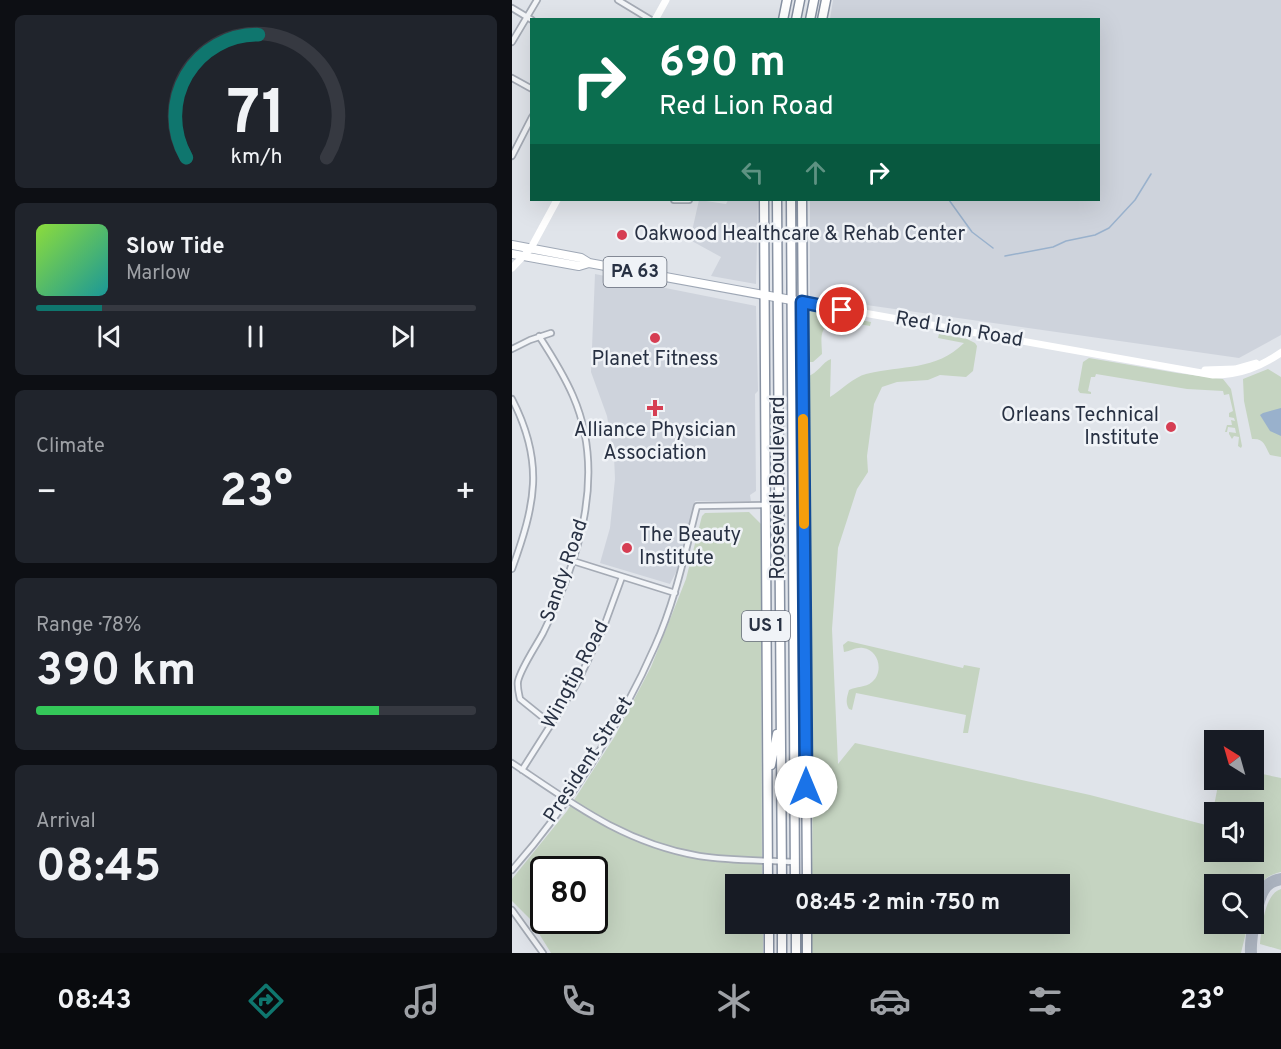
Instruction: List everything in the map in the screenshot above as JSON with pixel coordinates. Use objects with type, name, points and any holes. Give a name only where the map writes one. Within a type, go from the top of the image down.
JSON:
[{"type":"highway","points":[[796,18],[800,0]]},
{"type":"highway","points":[[810,18],[814,0]]},
{"type":"highway","points":[[822,18],[826,0]]},
{"type":"highway","points":[[783,18],[786,1]]},
{"type":"highway","name":"Roosevelt Boulevard","points":[[764,201],[768,874]]},
{"type":"highway","name":"Roosevelt Boulevard","points":[[778,201],[782,874]]},
{"type":"highway","name":"Roosevelt Boulevard","points":[[791,201],[795,874]]},
{"type":"highway","name":"Roosevelt Boulevard","points":[[802,201],[807,874]]},
{"type":"highway","points":[[792,482],[803,432]]},
{"type":"highway","points":[[793,626],[805,672]]},
{"type":"highway","points":[[767,780],[780,719]]},
{"type":"highway","points":[[769,934],[769,953]]},
{"type":"highway","points":[[782,934],[782,953]]},
{"type":"highway","points":[[796,934],[796,953]]},
{"type":"highway","points":[[807,934],[807,953]]},
{"type":"main road","name":"Red Lion Road","points":[[512,245],[581,258],[589,263],[802,302]]},
{"type":"main road","name":"Red Lion Road","points":[[512,254],[579,266],[589,263]]},
{"type":"street","points":[[512,42],[529,18],[538,0]]},
{"type":"street","points":[[618,0],[650,18]]},
{"type":"street","points":[[654,18],[666,0]]},
{"type":"street","points":[[512,8],[529,18]]},
{"type":"street","points":[[512,78],[530,88]]},
{"type":"street","points":[[512,156],[530,121]]},
{"type":"street","points":[[512,268],[526,256],[556,201]]},
{"type":"street","name":"Red Lion Road","points":[[802,302],[1213,375],[1233,374],[1256,367],[1280,353]]},
{"type":"street","points":[[512,349],[551,333]]},
{"type":"street","name":"Sandy Road","points":[[539,336],[559,367],[574,397],[583,423],[589,480],[587,506],[573,561],[544,631],[518,681],[520,699],[551,724]]},
{"type":"street","name":"Red Lion Road","points":[[1187,369],[1226,370],[1280,353]]},
{"type":"street","points":[[512,399],[524,426],[534,461],[534,476],[529,520],[512,569]]},
{"type":"street","name":"President Street","points":[[512,870],[527,854],[566,800],[612,730],[634,689],[656,645],[675,593],[697,506],[765,505]]},
{"type":"street","points":[[573,561],[675,593]]},
{"type":"street","name":"Wingtip Road","points":[[522,770],[576,685],[593,650],[622,577]]},
{"type":"street","points":[[512,763],[566,800],[628,836],[661,847],[715,858],[795,862]]},
{"type":"street","points":[[512,910],[544,953]]},
{"type":"shaded area","points":[[833,0],[1281,0],[1281,335],[1239,358],[810,297],[810,201],[1100,201],[1100,18],[830,18]]},
{"type":"shaded area","points":[[699,201],[726,204],[728,201],[758,201],[756,284],[711,276],[721,257],[690,240]]},
{"type":"shaded area","points":[[595,274],[756,306],[758,391],[755,394],[756,491],[750,495],[751,501],[695,501],[677,570],[670,584],[600,563],[610,528],[615,479],[614,456],[607,416],[591,372]]},
{"type":"green space","points":[[812,311],[871,322],[870,326],[832,319],[831,324],[822,332],[822,354],[813,362],[807,362],[806,328],[809,313]]},
{"type":"green space","points":[[939,334],[967,339],[977,346],[973,371],[966,377],[940,375],[928,380],[897,382],[882,387],[874,404],[867,456],[868,472],[857,489],[838,548],[832,629],[838,764],[855,743],[1090,795],[1204,824],[1204,862],[1264,862],[1264,802],[1215,802],[1217,790],[1264,790],[1264,774],[1281,778],[1281,872],[1264,880],[1264,874],[1204,874],[1204,934],[1246,934],[1241,953],[811,953],[811,934],[1070,934],[1070,874],[812,874],[813,746],[809,682],[809,450],[806,377],[831,359],[830,397],[861,376],[930,363],[953,352],[964,343],[938,338]]},
{"type":"green space","points":[[1089,358],[1223,379],[1231,389],[1241,448],[1238,446],[1239,437],[1234,436],[1232,439],[1229,434],[1229,432],[1236,433],[1235,428],[1228,427],[1225,432],[1227,425],[1232,425],[1231,420],[1235,421],[1234,418],[1229,417],[1229,413],[1233,411],[1229,394],[1224,395],[1223,391],[1187,389],[1096,374],[1095,377],[1091,377],[1088,391],[1091,394],[1080,393],[1078,390],[1083,362]]},
{"type":"green space","points":[[1268,369],[1281,377],[1281,457],[1270,455],[1262,441],[1252,439],[1244,401],[1243,379]]},
{"type":"green space","points":[[749,512],[761,524],[762,874],[725,874],[725,934],[763,934],[763,953],[551,953],[539,934],[608,934],[608,856],[531,856],[567,811],[615,736],[651,667],[686,579],[702,516],[705,513]]},
{"type":"green space","points":[[848,641],[963,668],[964,665],[980,668],[968,733],[963,733],[966,715],[856,693],[852,710],[849,709],[847,697],[849,690],[872,682],[876,678],[879,667],[876,657],[868,650],[858,648],[844,652],[843,645]]},
{"type":"green space","points":[[530,857],[530,919],[512,901],[512,879]]},
{"type":"green space","points":[[1282,889],[1281,950],[1260,944],[1261,934],[1264,934],[1267,904],[1275,892]]},
{"type":"water","points":[[1282,408],[1281,436],[1270,431],[1260,415]]},
{"type":"waterway","points":[[1005,256],[1053,247],[1066,241],[1095,235],[1109,228],[1135,200],[1151,174]]},
{"type":"waterway","points":[[950,201],[972,232],[993,248]]},
{"type":"taxiway","points":[[1251,953],[1255,919],[1262,893],[1270,883],[1282,879]]},
{"type":"slow traffic","points":[[803,419],[804,524]]},
{"type":"place","name":"Oakwood Healthcare & Rehab Center","points":[[622,235]]},
{"type":"place","name":"Planet Fitness","points":[[655,338]]},
{"type":"place","name":"Alliance Physician Association","points":[[655,408]]},
{"type":"place","name":"Orleans Technical Institute","points":[[1171,427]]},
{"type":"place","name":"The Beauty Institute","points":[[627,548]]},
{"type":"route","points":[[806,787],[802,302],[842,310]]}]
